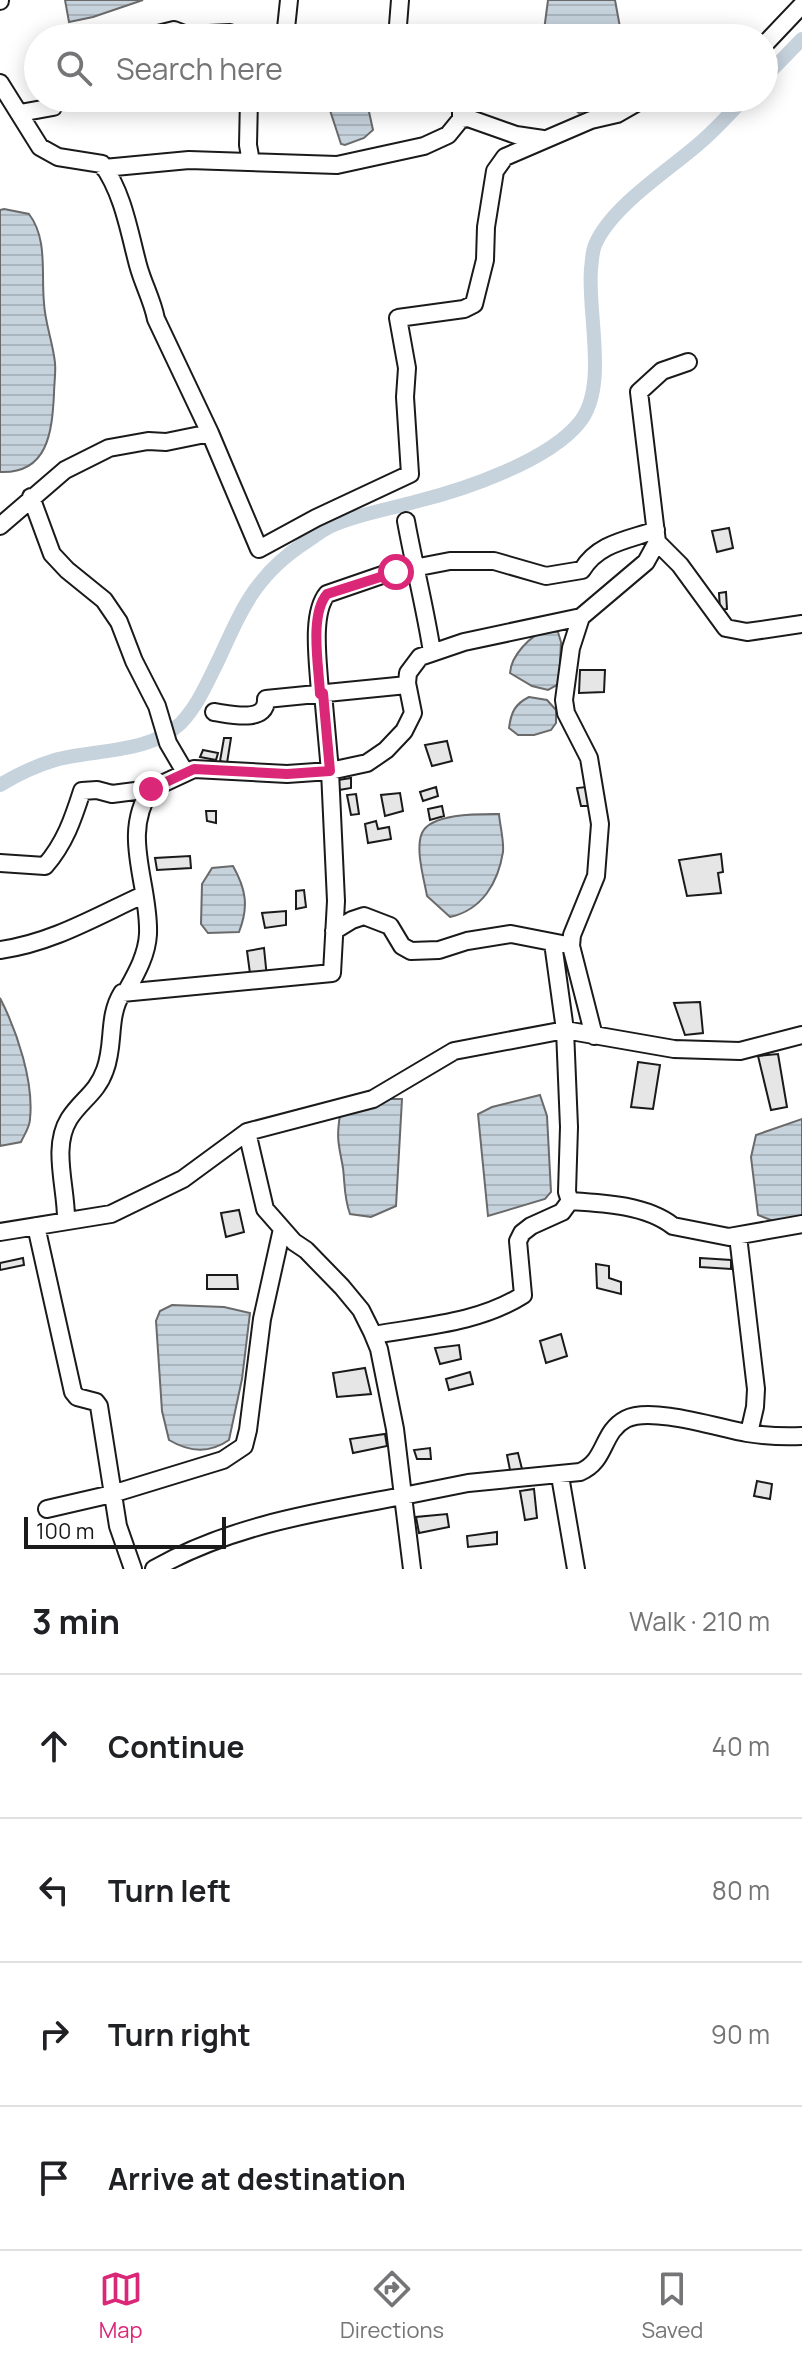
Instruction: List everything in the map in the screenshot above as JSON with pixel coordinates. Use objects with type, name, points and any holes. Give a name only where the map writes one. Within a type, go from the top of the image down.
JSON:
[{"type":"street","points":[[286,24],[289,0]]},
{"type":"street","points":[[398,24],[400,0]]},
{"type":"street","points":[[778,30],[802,5]]},
{"type":"street","points":[[0,83],[34,140],[49,154],[102,164],[115,185],[156,319],[210,433],[259,549],[327,512],[410,474],[405,397],[407,368],[398,318],[464,309],[474,304],[485,260],[486,227],[495,171],[505,157],[591,120],[620,112]]},
{"type":"street","points":[[20,113],[26,112]]},
{"type":"street","points":[[249,112],[251,162]]},
{"type":"street","points":[[104,168],[189,160],[323,166],[396,154],[441,139],[461,119],[461,112]]},
{"type":"street","points":[[461,119],[475,119],[516,135],[545,139]]},
{"type":"street","points":[[0,863],[45,866],[57,852],[71,826],[82,791],[97,790],[112,794],[151,789],[185,772],[204,768],[287,774],[330,771],[367,763],[393,743],[404,731],[413,713],[407,685],[408,673],[414,663],[432,652],[464,642],[581,617],[646,562],[657,536],[639,392],[662,371],[688,362]]},
{"type":"street","points":[[0,526],[65,470],[109,448],[148,441],[166,442],[210,433]]},
{"type":"street","points":[[31,497],[52,554],[104,600],[119,622],[134,661],[157,706],[168,743],[185,772]]},
{"type":"street","points":[[406,521],[415,569],[423,590],[432,652]]},
{"type":"street","points":[[66,1221],[60,1153],[65,1128],[71,1116],[93,1094],[105,1072],[115,1004],[122,993],[332,973],[336,901],[330,771],[317,620],[322,600],[327,594],[388,573],[450,561],[482,559],[546,576],[582,570],[591,555],[657,536]]},
{"type":"street","points":[[657,536],[726,628],[747,632],[802,624]]},
{"type":"street","points":[[581,617],[571,648],[564,700],[566,713],[589,758],[600,824],[596,876],[572,935],[571,946],[594,1036]]},
{"type":"street","points":[[214,712],[252,715],[262,711],[266,699],[407,685]]},
{"type":"street","points":[[126,992],[147,945],[137,818],[151,789]]},
{"type":"street","points":[[0,950],[38,941],[85,924],[143,895]]},
{"type":"street","points":[[334,931],[364,916],[390,926],[402,946],[411,951],[439,950],[467,941],[511,934],[571,946]]},
{"type":"street","points":[[553,943],[565,1030],[569,1127],[567,1192],[570,1201]]},
{"type":"street","points":[[0,1232],[111,1214],[183,1179],[247,1132],[373,1099],[454,1051],[565,1030],[674,1049],[740,1051],[802,1035]]},
{"type":"street","points":[[247,1132],[265,1209],[361,1310],[374,1335],[395,1429],[412,1569]]},
{"type":"street","points":[[570,1201],[618,1205],[673,1226],[738,1236],[802,1224]]},
{"type":"street","points":[[374,1335],[443,1324],[504,1308],[523,1295],[518,1241],[522,1233],[562,1212],[570,1201]]},
{"type":"street","points":[[36,1226],[73,1392],[77,1397],[96,1402],[99,1406],[118,1526],[133,1569]]},
{"type":"street","points":[[47,1509],[112,1494],[223,1460],[244,1446],[262,1319],[282,1229]]},
{"type":"street","points":[[738,1236],[756,1389],[749,1433]]},
{"type":"street","points":[[154,1569],[179,1555],[277,1520],[468,1483],[560,1476],[591,1467],[601,1454],[610,1432],[628,1418],[639,1415],[677,1418],[779,1437],[802,1436]]},
{"type":"street","points":[[560,1476],[576,1569]]},
{"type":"shaded area","points":[[65,0],[143,0],[69,22]]},
{"type":"shaded area","points":[[548,0],[615,0],[619,24],[545,24]]},
{"type":"shaded area","points":[[331,112],[369,112],[373,130],[364,138],[341,144]]},
{"type":"shaded area","points":[[0,210],[29,214],[39,234],[45,310],[55,371],[49,436],[44,448],[28,466],[0,472]]},
{"type":"shaded area","points":[[547,630],[558,632],[561,642],[559,684],[548,690],[532,686],[510,673],[522,647]]},
{"type":"shaded area","points":[[529,697],[547,700],[556,710],[556,723],[551,730],[518,735],[509,728],[514,709]]},
{"type":"shaded area","points":[[499,814],[503,852],[497,874],[480,902],[450,917],[427,896],[420,855],[422,833],[427,826],[445,818]]},
{"type":"shaded area","points":[[233,866],[245,898],[239,932],[208,933],[201,924],[202,884],[212,868]]},
{"type":"shaded area","points":[[0,998],[23,1057],[31,1105],[29,1125],[21,1142],[0,1146]]},
{"type":"shaded area","points":[[540,1095],[547,1116],[551,1192],[545,1199],[488,1216],[478,1114],[492,1107]]},
{"type":"shaded area","points":[[385,1099],[402,1099],[396,1206],[371,1217],[350,1214],[338,1142],[340,1115]]},
{"type":"shaded area","points":[[802,1119],[802,1219],[781,1224],[758,1215],[751,1157],[756,1135]]},
{"type":"shaded area","points":[[172,1305],[224,1307],[250,1313],[242,1379],[229,1440],[214,1448],[192,1449],[169,1440],[162,1411],[156,1321],[160,1311]]},
{"type":"building","points":[[729,528],[733,548],[717,552],[712,531]]},
{"type":"building","points":[[726,592],[727,609],[720,610],[719,593]]},
{"type":"building","points":[[580,670],[605,670],[604,692],[579,693]]},
{"type":"building","points":[[224,738],[231,738],[227,763],[220,761]]},
{"type":"building","points":[[447,741],[452,761],[432,766],[425,745]]},
{"type":"building","points":[[203,750],[218,753],[216,760],[200,757]]},
{"type":"building","points":[[351,778],[351,788],[339,790],[338,780]]},
{"type":"building","points":[[436,787],[438,796],[423,801],[420,792]]},
{"type":"building","points":[[586,787],[589,806],[581,806],[577,788]]},
{"type":"building","points":[[400,793],[403,811],[385,816],[381,795]]},
{"type":"building","points":[[356,794],[359,814],[351,815],[347,795]]},
{"type":"building","points":[[442,806],[444,816],[430,820],[428,809]]},
{"type":"building","points":[[206,811],[216,811],[216,823],[207,821]]},
{"type":"building","points":[[376,821],[378,829],[389,827],[391,839],[368,843],[365,824]]},
{"type":"building","points":[[721,854],[723,872],[718,873],[721,893],[687,896],[679,860]]},
{"type":"building","points":[[190,856],[191,868],[157,870],[155,858]]},
{"type":"building","points":[[304,890],[306,907],[296,909],[296,891]]},
{"type":"building","points":[[286,911],[286,925],[265,928],[262,913]]},
{"type":"building","points":[[264,948],[267,978],[251,981],[247,951]]},
{"type":"building","points":[[700,1002],[703,1033],[685,1035],[674,1003]]},
{"type":"building","points":[[778,1054],[787,1107],[771,1110],[758,1056]]},
{"type":"building","points":[[638,1062],[660,1065],[653,1109],[631,1107]]},
{"type":"building","points":[[239,1210],[244,1232],[226,1237],[221,1213]]},
{"type":"building","points":[[23,1258],[24,1265],[0,1270],[0,1263]]},
{"type":"building","points":[[700,1258],[731,1260],[731,1269],[700,1267]]},
{"type":"building","points":[[596,1264],[609,1266],[609,1278],[621,1282],[621,1294],[597,1288]]},
{"type":"building","points":[[207,1275],[237,1275],[238,1289],[207,1289]]},
{"type":"building","points":[[561,1334],[567,1356],[546,1363],[540,1341]]},
{"type":"building","points":[[459,1345],[461,1359],[440,1364],[435,1348]]},
{"type":"building","points":[[365,1368],[371,1394],[337,1397],[333,1373]]},
{"type":"building","points":[[470,1372],[473,1384],[449,1390],[446,1379]]},
{"type":"building","points":[[385,1434],[387,1446],[353,1453],[350,1439]]},
{"type":"building","points":[[430,1448],[431,1459],[417,1459],[414,1450]]},
{"type":"building","points":[[518,1453],[523,1473],[511,1475],[507,1455]]},
{"type":"building","points":[[757,1481],[772,1484],[770,1499],[754,1496]]},
{"type":"building","points":[[534,1489],[537,1518],[525,1520],[520,1491]]},
{"type":"building","points":[[447,1514],[449,1527],[419,1533],[416,1517]]},
{"type":"building","points":[[497,1532],[497,1544],[468,1547],[467,1536]]},
{"type":"waterway","points":[[778,64],[802,39]]},
{"type":"waterway","points":[[0,785],[55,760],[121,749],[153,740],[181,723],[202,694],[243,609],[262,580],[289,554],[324,529],[482,481],[548,450],[565,437],[588,408],[593,390],[595,349],[591,287],[595,245],[603,230],[628,202],[702,141],[732,112]]},
{"type":"route","points":[[151,789],[194,769],[287,774],[330,771],[327,720],[323,693],[320,694],[317,620],[320,606],[327,594],[396,572]]}]
